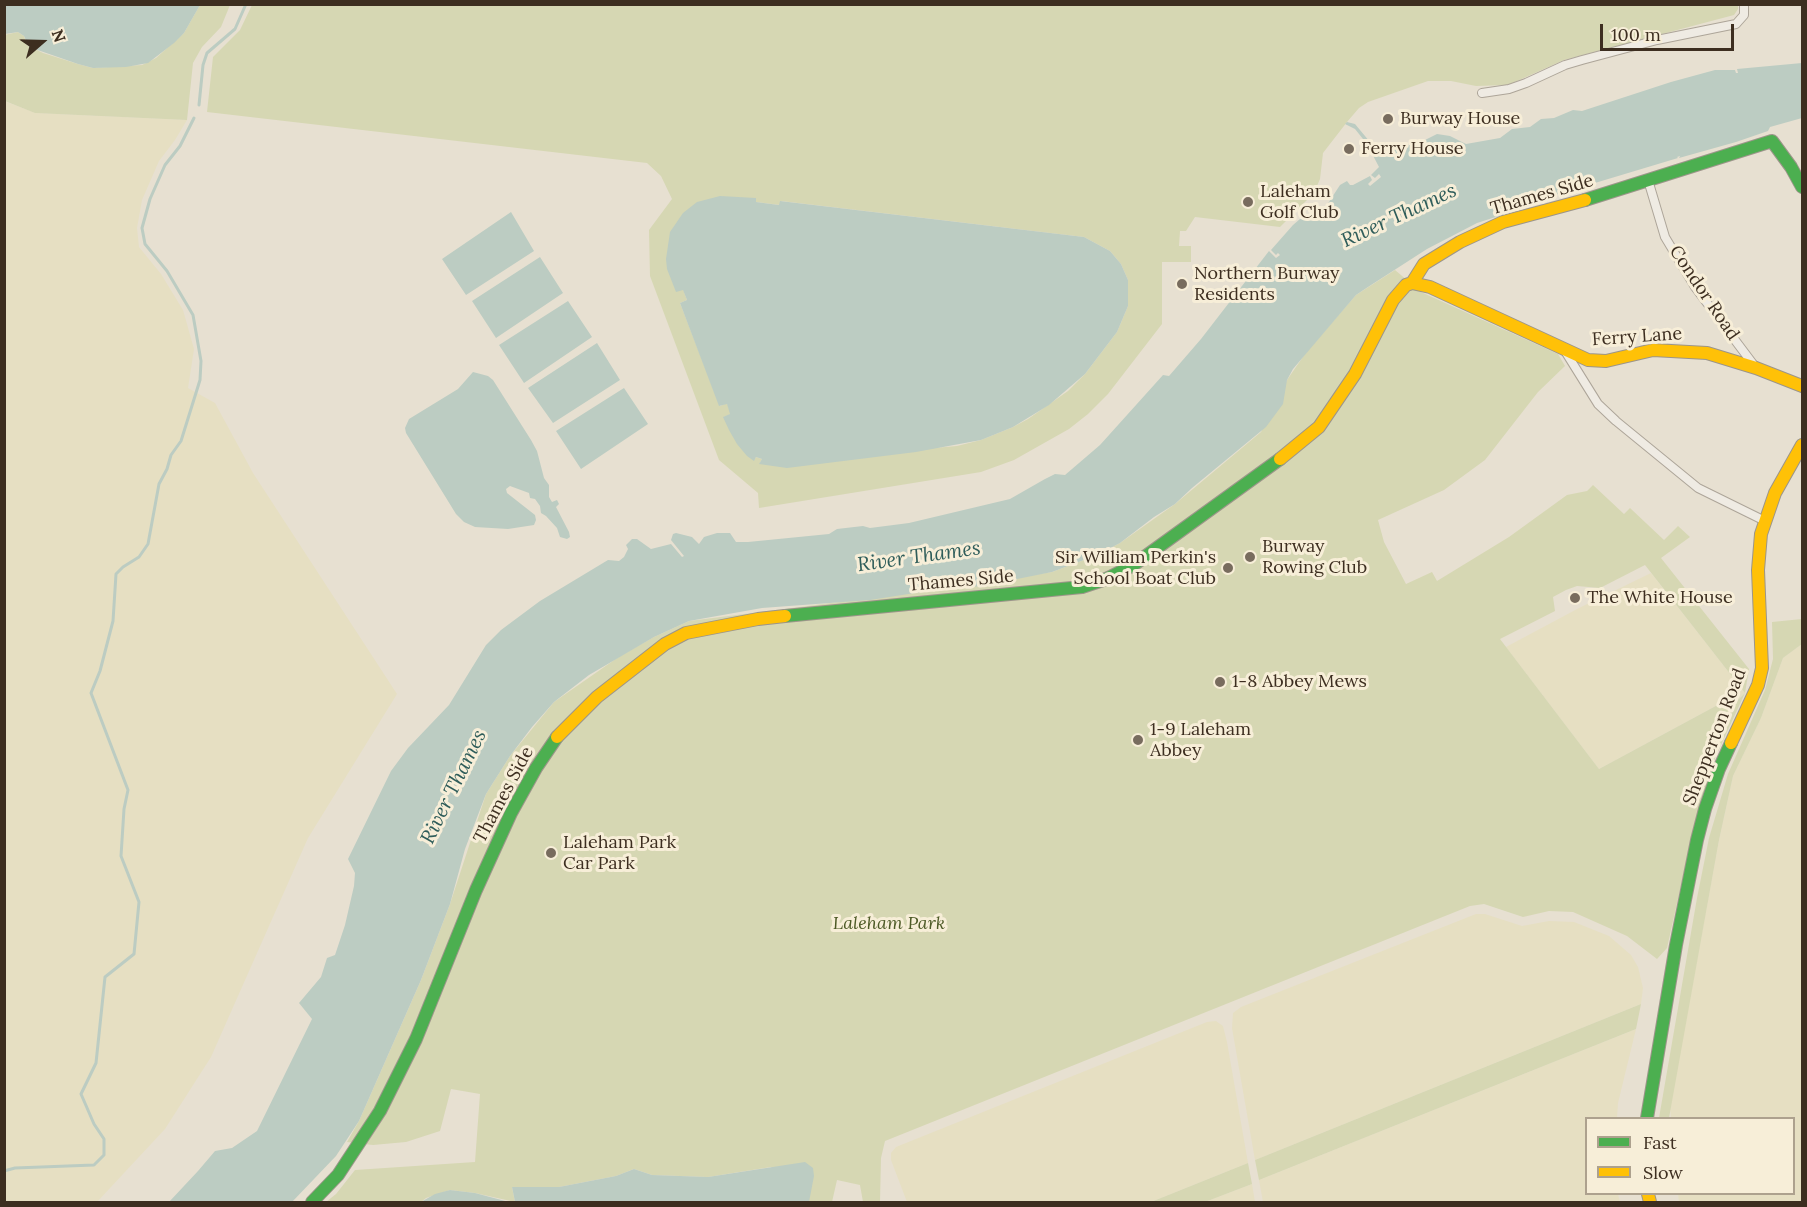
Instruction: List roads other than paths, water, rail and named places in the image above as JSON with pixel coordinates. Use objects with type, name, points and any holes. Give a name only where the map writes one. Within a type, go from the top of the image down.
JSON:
[{"type":"street","points":[[1482,93],[1509,89],[1582,60],[1657,40],[1736,24],[1744,15],[1744,4]]},
{"type":"street","name":"Thames Side","points":[[312,1203],[338,1175],[380,1111],[416,1039],[476,890],[511,813],[536,768],[555,740],[597,697],[665,644],[686,633],[710,627],[768,618],[1061,590],[1082,587],[1122,571],[1291,451],[1319,427],[1355,374],[1393,300],[1406,285],[1412,283],[1424,264],[1460,242],[1503,222],[1615,192],[1772,141],[1803,187]]},
{"type":"street","name":"Condor Road","points":[[1648,180],[1665,237],[1695,287],[1756,368]]},
{"type":"street","name":"Ferry Lane","points":[[1412,283],[1430,287],[1588,360],[1606,361],[1653,350],[1707,352],[1803,386]]},
{"type":"street","points":[[1565,351],[1598,404],[1616,421],[1698,488],[1765,521]]},
{"type":"street","name":"Shepperton Road","points":[[1647,1117],[1676,945],[1702,819],[1719,769],[1758,685],[1762,668],[1758,570],[1759,550],[1765,521],[1778,487],[1803,445]]},
{"type":"water","points":[[5,4],[200,5],[184,33],[148,63],[126,67],[93,68],[29,47],[24,36],[18,32],[5,34]]},
{"type":"water","name":"River Thames","points":[[1802,63],[1802,118],[1770,127],[1768,131],[1736,142],[1679,158],[1680,156],[1555,195],[1536,204],[1477,223],[1427,249],[1356,295],[1293,369],[1287,380],[1283,404],[1266,427],[1175,504],[1120,543],[1097,555],[1052,572],[982,586],[934,590],[870,600],[762,608],[689,621],[654,637],[589,675],[554,702],[532,727],[486,794],[465,849],[450,904],[421,980],[359,1121],[336,1156],[292,1202],[169,1202],[215,1151],[232,1148],[257,1131],[312,1019],[299,1003],[321,977],[327,958],[335,955],[354,886],[355,873],[348,859],[391,771],[408,748],[449,705],[486,645],[501,630],[540,601],[608,560],[619,561],[624,557],[628,549],[626,545],[632,539],[637,539],[651,549],[671,544],[682,557],[684,556],[671,540],[673,534],[676,533],[692,537],[699,544],[704,537],[717,533],[730,533],[736,542],[748,542],[829,534],[837,529],[909,523],[1010,499],[1055,474],[1065,475],[1100,445],[1163,375],[1169,376],[1201,339],[1269,251],[1276,258],[1280,255],[1278,253],[1276,255],[1271,250],[1293,225],[1300,219],[1320,211],[1327,205],[1340,185],[1347,181],[1353,185],[1370,176],[1372,180],[1368,184],[1370,186],[1381,177],[1379,174],[1375,178],[1371,175],[1379,167],[1367,144],[1355,129],[1345,124],[1347,122],[1355,124],[1380,154],[1401,145],[1419,143],[1437,134],[1450,136],[1466,144],[1500,138],[1512,129],[1530,127],[1541,119],[1554,118],[1573,110],[1582,111],[1715,70],[1735,70],[1738,73],[1737,69]]},
{"type":"water","points":[[720,196],[756,198],[756,202],[779,205],[780,201],[1084,237],[1110,251],[1121,264],[1128,280],[1128,306],[1117,332],[1085,374],[1049,405],[1013,427],[981,440],[916,452],[787,468],[759,464],[762,459],[756,457],[754,461],[747,456],[729,430],[723,417],[730,414],[727,404],[719,406],[680,303],[687,300],[683,290],[676,292],[667,269],[666,259],[670,232],[683,213],[697,202]]},
{"type":"water","points":[[511,212],[534,251],[466,295],[442,259]]},
{"type":"water","points":[[540,257],[563,293],[496,338],[472,301]]},
{"type":"water","points":[[568,301],[592,337],[524,383],[499,345]]},
{"type":"water","points":[[597,343],[620,380],[553,423],[528,388]]},
{"type":"water","points":[[473,372],[488,376],[493,380],[531,440],[537,451],[544,478],[549,485],[549,497],[552,502],[557,500],[559,504],[556,507],[569,532],[570,537],[567,539],[560,537],[557,528],[541,513],[540,506],[535,499],[530,498],[529,493],[510,486],[506,489],[507,493],[535,515],[534,525],[508,529],[475,527],[464,522],[456,514],[406,433],[405,428],[409,419],[458,389]]},
{"type":"water","points":[[624,388],[648,424],[581,469],[556,431]]},
{"type":"water","points":[[805,1162],[813,1168],[814,1176],[809,1202],[515,1202],[512,1187],[559,1187],[616,1176],[634,1169],[652,1175],[708,1177]]},
{"type":"water","points":[[450,1190],[475,1193],[509,1202],[421,1202],[435,1194]]},
{"type":"waterway","points":[[199,105],[203,65],[207,53],[235,29],[246,4]]},
{"type":"waterway","points":[[4,1171],[15,1168],[94,1165],[104,1155],[104,1139],[94,1124],[81,1094],[96,1063],[105,977],[134,954],[139,902],[121,856],[124,809],[128,790],[91,693],[100,671],[113,621],[116,574],[139,557],[148,544],[159,484],[171,455],[181,441],[200,380],[201,361],[193,315],[167,271],[145,244],[142,228],[150,199],[165,165],[180,146],[194,118]]},
{"type":"place","name":"Burway House","points":[[1388,119]]},
{"type":"place","name":"Ferry House","points":[[1349,149]]},
{"type":"place","name":"Laleham Golf Club","points":[[1248,202]]},
{"type":"place","name":"Northern Burway Residents","points":[[1182,284]]},
{"type":"place","name":"Burway Rowing Club","points":[[1250,557]]},
{"type":"place","name":"Sir William Perkin's School Boat Club","points":[[1228,568]]},
{"type":"place","name":"The White House","points":[[1575,598]]},
{"type":"place","name":"1-8 Abbey Mews","points":[[1220,682]]},
{"type":"place","name":"1-9 Laleham Abbey","points":[[1138,740]]},
{"type":"place","name":"Laleham Park Car Park","points":[[551,853]]},
{"type":"park label","name":"Laleham Park","points":[[889,924]]}]
